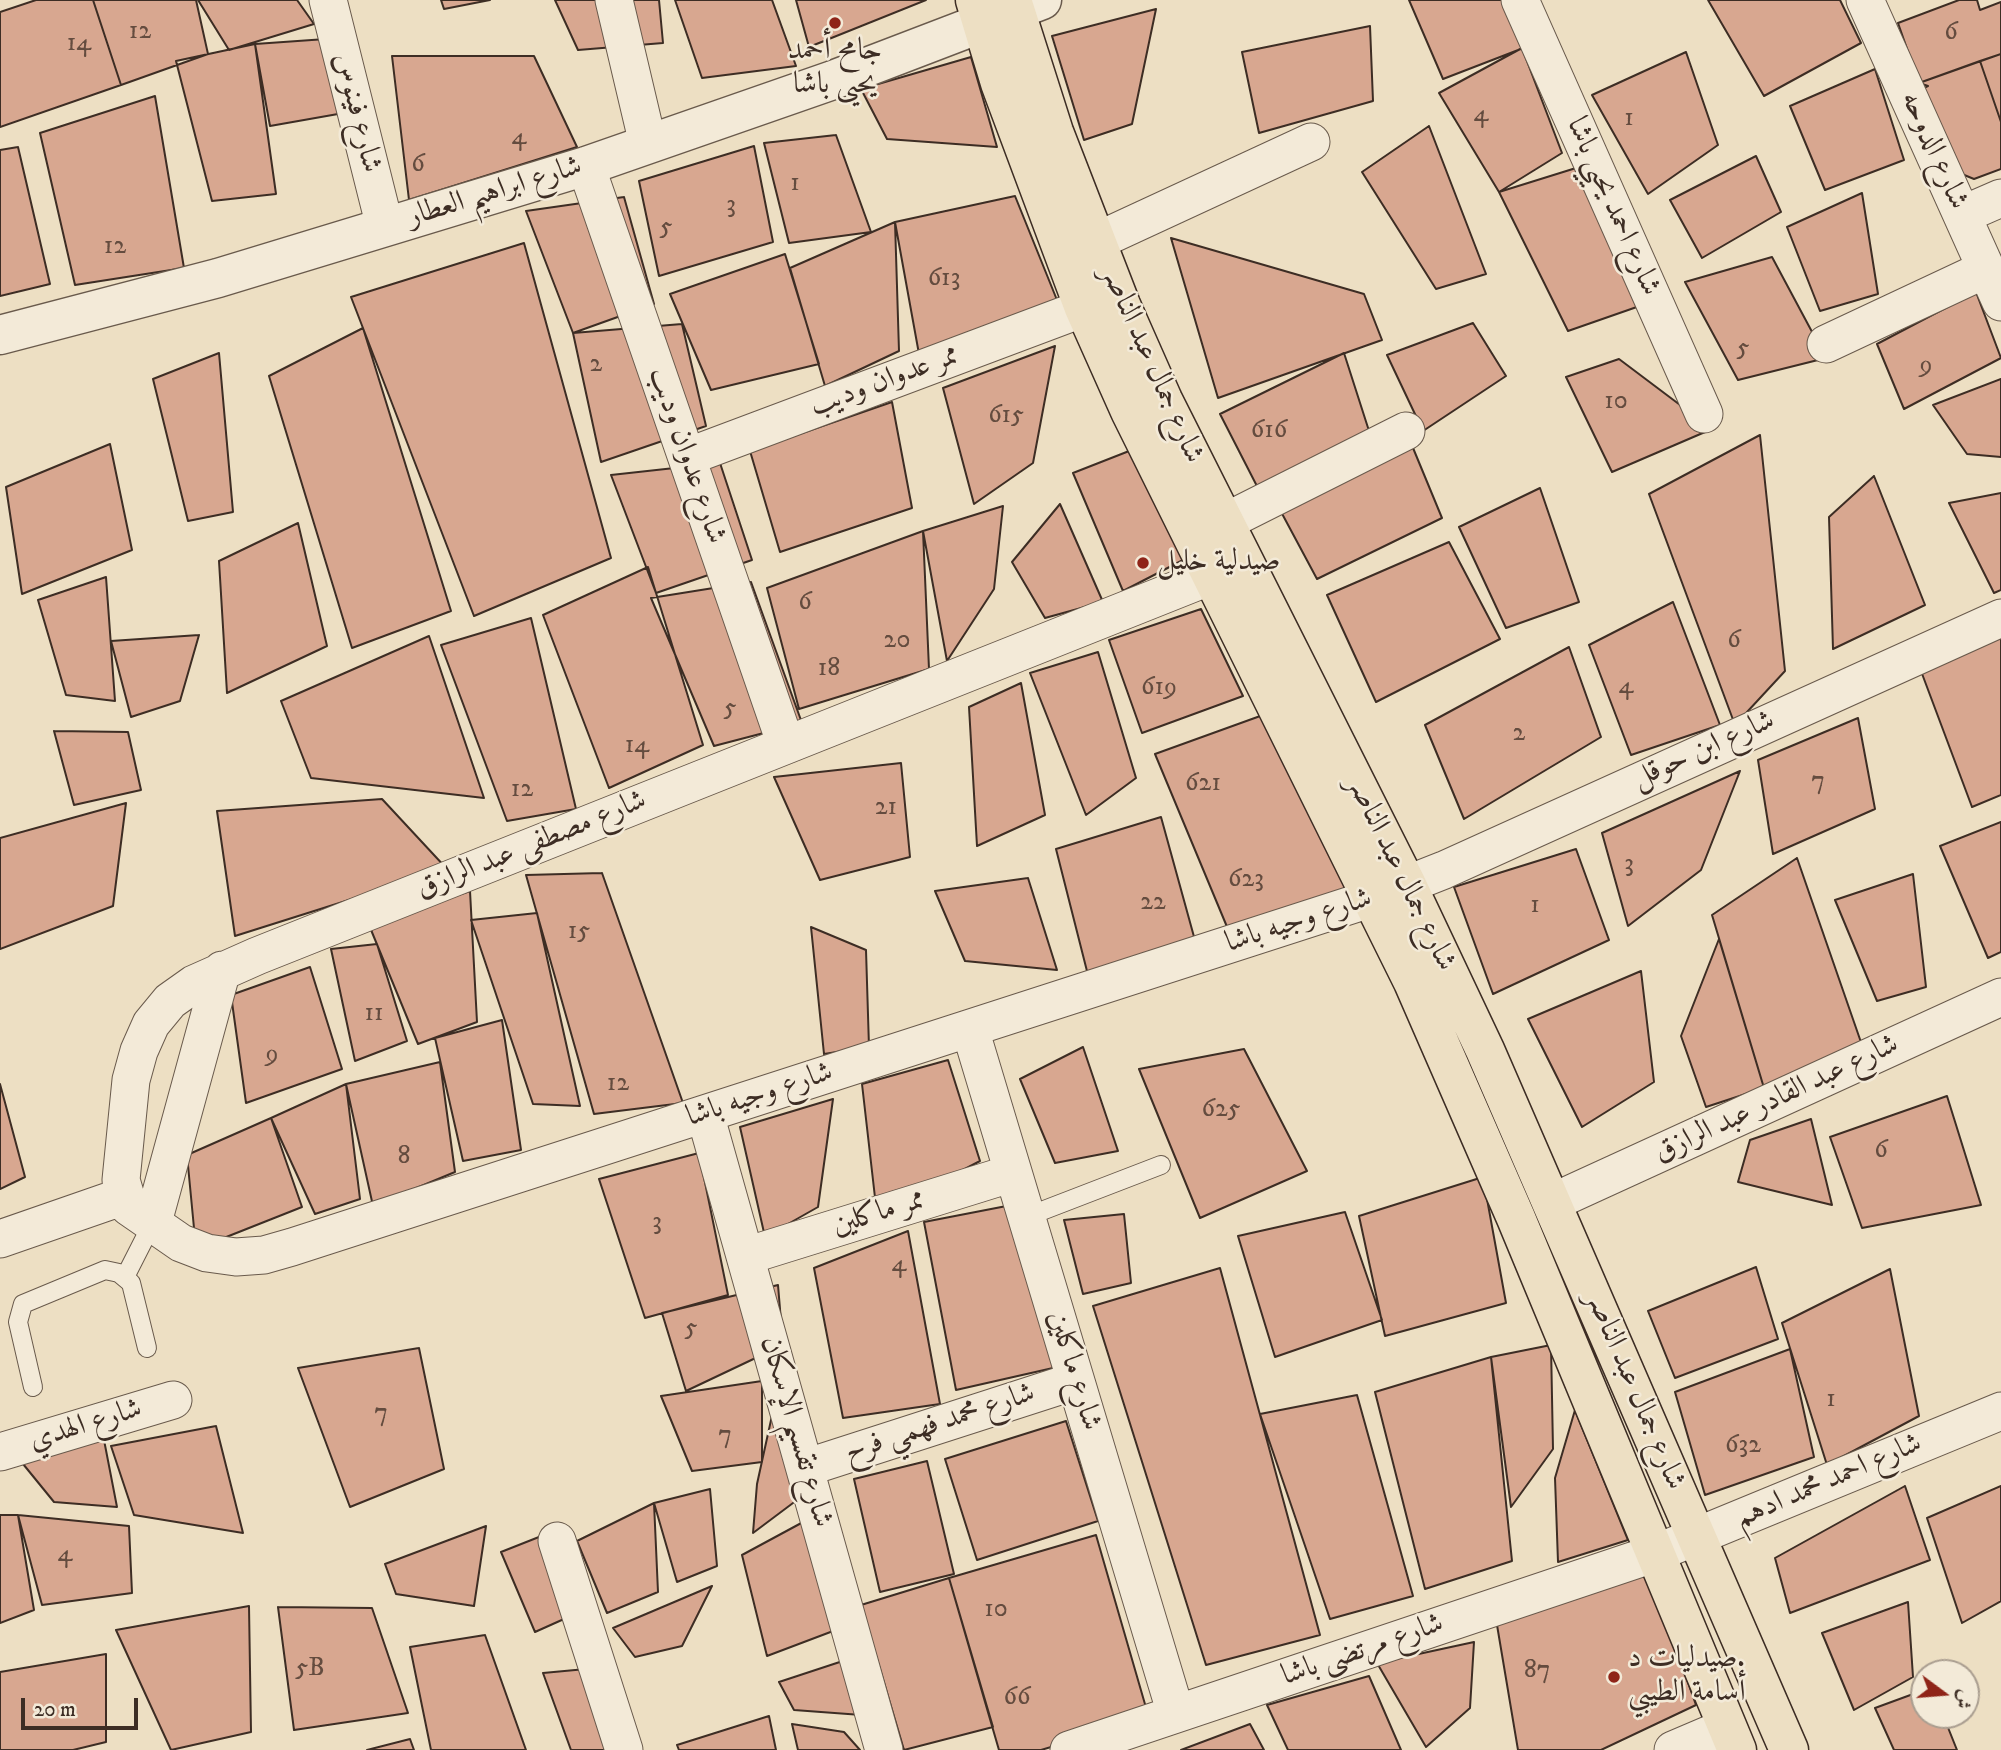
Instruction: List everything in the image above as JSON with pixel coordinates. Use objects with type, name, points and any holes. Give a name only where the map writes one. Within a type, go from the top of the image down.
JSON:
[{"type":"main road","name":"شارع جمال عبد الناصر","points":[[1005,7],[1163,400],[1223,523],[1390,892],[1511,1205],[1732,1738]]},
{"type":"main road","name":"شارع جمال عبد الناصر","points":[[1005,7],[1084,308],[1212,576],[1390,892],[1553,1202],[1789,1750]]},
{"type":"street","name":"شارع فينوس","points":[[328,0],[385,227]]},
{"type":"street","points":[[614,0],[648,144]]},
{"type":"street","name":"شارع احمد يحيي باشا","points":[[1520,0],[1704,414]]},
{"type":"street","name":"شارع الدوحه","points":[[1865,0],[1994,286]]},
{"type":"street","name":"شارع ابراهيم العطار","points":[[0,335],[206,281],[586,166],[1005,7]]},
{"type":"street","points":[[1097,241],[1311,142]]},
{"type":"street","name":"شارع عدوان وديب","points":[[586,166],[786,745]]},
{"type":"street","points":[[1962,215],[2001,198]]},
{"type":"street","points":[[1826,344],[1994,286]]},
{"type":"street","name":"ممر عدوان وديب","points":[[687,457],[1084,308]]},
{"type":"street","points":[[1223,523],[1406,431]]},
{"type":"street","name":"شارع مصطفى عبد الرازق","points":[[124,1196],[121,1180],[131,1080],[139,1051],[151,1024],[170,1001],[194,984],[222,970],[1212,576]]},
{"type":"street","name":"شارع ابن حوقل","points":[[1390,892],[2001,618]]},
{"type":"street","name":"شارع وجيه باشا","points":[[124,1196],[129,1207],[181,1243],[207,1253],[236,1257],[264,1255],[1390,892]]},
{"type":"street","points":[[153,1222],[222,970]]},
{"type":"street","name":"شارع عبد القادر عبد الرازق","points":[[1553,1202],[2001,998]]},
{"type":"street","name":"شارع ماكلين","points":[[970,1029],[1176,1714]]},
{"type":"street","name":"شارع تقسيم الإسكان","points":[[705,1114],[884,1750]]},
{"type":"street","name":"ممر ماكلين","points":[[746,1255],[1013,1173]]},
{"type":"street","points":[[0,1239],[124,1196]]},
{"type":"street","name":"شارع محمد فهمي فرح","points":[[805,1468],[1075,1381]]},
{"type":"street","name":"شارع الهدي","points":[[0,1452],[173,1400]]},
{"type":"street","name":"شارع احمد محمد ادهم","points":[[1656,1553],[2001,1411]]},
{"type":"street","points":[[558,1541],[624,1750]]},
{"type":"street","name":"شارع مرتضى باشا","points":[[1069,1750],[1123,1742],[1176,1714],[1656,1553]]},
{"type":"street","points":[[1673,1750],[1732,1738]]},
{"type":"lane","points":[[1026,1217],[1161,1165]]},
{"type":"lane","points":[[125,1277],[153,1222]]},
{"type":"lane","points":[[33,1387],[18,1322],[23,1304],[105,1270],[125,1277],[131,1283],[147,1348]]},
{"type":"building","points":[[36,0],[93,0],[121,85],[0,127],[0,12]]},
{"type":"building","points":[[93,0],[196,0],[208,54],[121,85]]},
{"type":"building","points":[[198,0],[297,0],[314,24],[229,50]]},
{"type":"building","points":[[441,0],[490,0],[444,9]]},
{"type":"building","points":[[555,0],[659,0],[663,43],[578,50]]},
{"type":"building","points":[[675,0],[772,0],[796,66],[702,78]]},
{"type":"building","name":"جامح أحمد يحيى باشا","points":[[796,0],[926,0],[809,47]]},
{"type":"building","points":[[1409,0],[1520,0],[1539,42],[1443,79]]},
{"type":"building","points":[[1708,0],[1840,0],[1861,43],[1764,96]]},
{"type":"building","points":[[1959,0],[1977,0],[1980,10],[2001,2],[2001,54],[1919,83],[1898,23]]},
{"type":"building","points":[[1156,9],[1132,124],[1084,140],[1052,36]]},
{"type":"building","points":[[1370,26],[1373,101],[1259,133],[1242,52]]},
{"type":"building","points":[[326,39],[338,114],[270,126],[255,44]]},
{"type":"building","points":[[255,44],[276,194],[212,201],[176,61]]},
{"type":"building","points":[[1522,48],[1562,153],[1499,192],[1439,93]]},
{"type":"building","points":[[1686,52],[1718,145],[1648,194],[1592,95]]},
{"type":"building","points":[[2001,54],[2001,122],[1980,61]]},
{"type":"building","points":[[392,56],[534,56],[577,147],[409,200]]},
{"type":"building","points":[[971,57],[997,147],[887,139],[861,89]]},
{"type":"building","points":[[1980,61],[2001,122],[2001,169],[1974,179],[1952,170],[1911,94],[1928,86],[1919,83]]},
{"type":"building","points":[[1875,69],[1904,160],[1825,190],[1790,106]]},
{"type":"building","points":[[155,96],[184,268],[75,285],[40,133]]},
{"type":"building","points":[[1429,126],[1486,274],[1436,289],[1362,172]]},
{"type":"building","points":[[836,135],[871,232],[789,243],[764,143]]},
{"type":"building","points":[[754,146],[773,242],[659,276],[639,181]]},
{"type":"building","points":[[18,147],[50,284],[0,296],[0,150]]},
{"type":"building","points":[[1756,156],[1781,212],[1702,258],[1670,200]]},
{"type":"building","points":[[1592,163],[1654,301],[1568,331],[1499,192]]},
{"type":"building","points":[[1862,193],[1878,294],[1820,311],[1787,227]]},
{"type":"building","points":[[1015,196],[1059,305],[919,354],[895,222]]},
{"type":"building","points":[[624,197],[654,304],[573,333],[526,211]]},
{"type":"building","points":[[895,222],[899,351],[825,386],[790,268]]},
{"type":"building","points":[[1171,238],[1364,294],[1382,340],[1218,398]]},
{"type":"building","points":[[524,243],[611,558],[474,616],[351,297]]},
{"type":"building","points":[[785,254],[819,364],[711,390],[670,294]]},
{"type":"building","points":[[1772,257],[1826,358],[1738,380],[1685,282]]},
{"type":"building","points":[[1976,292],[2001,358],[1904,409],[1877,344]]},
{"type":"building","points":[[1473,323],[1506,376],[1423,431],[1387,355]]},
{"type":"building","points":[[682,324],[706,426],[601,462],[573,333]]},
{"type":"building","points":[[363,328],[451,611],[352,648],[269,376]]},
{"type":"building","points":[[1055,346],[1033,463],[974,504],[943,388]]},
{"type":"building","points":[[219,353],[233,512],[188,521],[153,379]]},
{"type":"building","points":[[1344,353],[1370,434],[1261,494],[1220,414]]},
{"type":"building","points":[[1619,359],[1712,429],[1612,472],[1566,377]]},
{"type":"building","points":[[2001,379],[2001,457],[1967,454],[1933,405]]},
{"type":"building","points":[[892,402],[912,508],[780,552],[750,451]]},
{"type":"building","points":[[1406,431],[1442,518],[1317,579],[1279,508]]},
{"type":"building","points":[[1760,435],[1785,671],[1735,725],[1649,494]]},
{"type":"building","points":[[110,444],[132,550],[22,594],[6,487]]},
{"type":"building","points":[[1147,444],[1185,559],[1123,591],[1073,473]]},
{"type":"building","points":[[720,463],[752,560],[656,593],[611,475]]},
{"type":"building","points":[[1874,476],[1925,605],[1833,649],[1829,517]]},
{"type":"building","points":[[1540,488],[1579,602],[1506,628],[1459,527]]},
{"type":"building","points":[[2001,493],[2001,590],[1994,593],[1949,503]]},
{"type":"building","points":[[1060,504],[1103,602],[1045,618],[1012,562]]},
{"type":"building","points":[[1003,506],[994,589],[947,661],[923,531]]},
{"type":"building","points":[[298,523],[327,646],[227,693],[219,561]]},
{"type":"building","points":[[923,531],[929,669],[799,709],[767,588]]},
{"type":"building","points":[[1449,542],[1500,639],[1376,702],[1327,595]]},
{"type":"building","points":[[648,567],[703,745],[609,788],[543,615]]},
{"type":"building","points":[[106,577],[115,701],[66,695],[38,600]]},
{"type":"building","points":[[751,582],[802,723],[714,746],[651,598]]},
{"type":"building","points":[[1673,602],[1720,725],[1631,755],[1589,645]]},
{"type":"building","points":[[1201,609],[1243,696],[1142,733],[1109,640]]},
{"type":"building","points":[[531,618],[576,809],[507,821],[441,645]]},
{"type":"building","points":[[199,635],[180,701],[131,717],[111,641]]},
{"type":"building","points":[[429,636],[484,798],[311,778],[281,701]]},
{"type":"building","points":[[2001,636],[2001,795],[1972,807],[1921,671]]},
{"type":"building","points":[[1569,647],[1601,737],[1464,819],[1425,725]]},
{"type":"building","points":[[1098,652],[1136,778],[1086,815],[1030,673]]},
{"type":"building","points":[[1021,683],[1045,815],[977,846],[969,707]]},
{"type":"building","points":[[1263,715],[1348,890],[1230,934],[1155,754]]},
{"type":"building","points":[[1858,718],[1875,809],[1773,854],[1758,760]]},
{"type":"building","points":[[54,731],[128,732],[141,790],[74,805]]},
{"type":"building","points":[[901,763],[910,857],[820,880],[774,777]]},
{"type":"building","points":[[1740,771],[1701,870],[1628,926],[1602,833]]},
{"type":"building","points":[[382,799],[447,869],[235,936],[217,811]]},
{"type":"building","points":[[126,803],[113,906],[0,949],[0,838]]},
{"type":"building","points":[[1161,817],[1196,944],[1089,979],[1056,849]]},
{"type":"building","points":[[2001,822],[2001,952],[1988,958],[1940,846]]},
{"type":"building","points":[[1576,849],[1609,940],[1493,994],[1454,887]]},
{"type":"building","points":[[1797,858],[1863,1048],[1764,1088],[1712,915]]},
{"type":"building","points":[[602,873],[683,1103],[594,1114],[526,875]]},
{"type":"building","points":[[1913,874],[1926,987],[1877,1001],[1835,900]]},
{"type":"building","points":[[1028,878],[1057,970],[965,961],[935,891]]},
{"type":"building","points":[[470,891],[477,1022],[418,1044],[369,925]]},
{"type":"building","points":[[537,913],[580,1106],[533,1104],[471,920]]},
{"type":"building","points":[[811,927],[866,950],[869,1047],[824,1054]]},
{"type":"building","points":[[1719,939],[1764,1088],[1706,1107],[1681,1036]]},
{"type":"building","points":[[377,944],[407,1041],[355,1061],[331,949]]},
{"type":"building","points":[[310,967],[342,1069],[246,1103],[231,995]]},
{"type":"building","points":[[1641,971],[1654,1082],[1582,1127],[1528,1019]]},
{"type":"building","points":[[502,1020],[521,1150],[463,1161],[435,1038]]},
{"type":"building","points":[[1083,1047],[1118,1151],[1055,1163],[1020,1079]]},
{"type":"building","points":[[1244,1049],[1307,1171],[1200,1218],[1139,1069]]},
{"type":"building","points":[[948,1060],[980,1161],[877,1215],[862,1084]]},
{"type":"building","points":[[440,1062],[455,1172],[373,1206],[346,1084]]},
{"type":"building","points":[[0,1084],[25,1177],[0,1189]]},
{"type":"building","points":[[346,1084],[360,1199],[315,1214],[271,1118]]},
{"type":"building","points":[[1947,1096],[1981,1205],[1862,1228],[1830,1137]]},
{"type":"building","points":[[833,1099],[818,1207],[765,1237],[740,1127]]},
{"type":"building","points":[[271,1118],[302,1207],[196,1249],[187,1155]]},
{"type":"building","points":[[1811,1119],[1832,1205],[1738,1182],[1750,1140]]},
{"type":"building","points":[[699,1153],[728,1295],[645,1318],[599,1179]]},
{"type":"building","points":[[1483,1177],[1506,1303],[1385,1336],[1359,1216]]},
{"type":"building","points":[[1022,1203],[1053,1368],[956,1390],[924,1222]]},
{"type":"building","points":[[1345,1212],[1382,1320],[1275,1357],[1238,1236]]},
{"type":"building","points":[[1124,1214],[1131,1283],[1083,1294],[1064,1220]]},
{"type":"building","points":[[908,1231],[940,1404],[843,1418],[814,1268]]},
{"type":"building","points":[[1756,1267],[1778,1339],[1675,1378],[1648,1311]]},
{"type":"building","points":[[1220,1268],[1320,1635],[1206,1665],[1093,1306]]},
{"type":"building","points":[[1890,1269],[1919,1416],[1827,1465],[1782,1323]]},
{"type":"building","points":[[778,1285],[783,1345],[686,1391],[662,1313]]},
{"type":"building","points":[[1551,1345],[1553,1449],[1511,1507],[1491,1357]]},
{"type":"building","points":[[419,1348],[444,1469],[350,1507],[298,1368]]},
{"type":"building","points":[[1790,1349],[1814,1457],[1705,1495],[1675,1392]]},
{"type":"building","points":[[1491,1357],[1512,1561],[1425,1589],[1375,1392]]},
{"type":"building","points":[[762,1381],[762,1462],[692,1471],[661,1396]]},
{"type":"building","points":[[1357,1395],[1413,1596],[1330,1619],[1260,1414]]},
{"type":"building","points":[[1575,1410],[1628,1540],[1558,1562],[1555,1478]]},
{"type":"building","points":[[773,1411],[797,1500],[753,1533],[757,1484]]},
{"type":"building","points":[[1066,1421],[1098,1521],[977,1560],[945,1459]]},
{"type":"building","points":[[216,1426],[243,1533],[134,1515],[111,1446]]},
{"type":"building","points":[[104,1440],[117,1507],[54,1502],[19,1459]]},
{"type":"building","points":[[927,1461],[954,1574],[880,1592],[854,1479]]},
{"type":"building","points":[[1905,1486],[1930,1560],[1790,1613],[1775,1558]]},
{"type":"building","points":[[2001,1486],[2001,1601],[1962,1623],[1927,1518]]},
{"type":"building","points":[[710,1489],[717,1566],[677,1582],[654,1503]]},
{"type":"building","points":[[654,1503],[658,1592],[607,1613],[577,1541]]},
{"type":"building","points":[[818,1514],[849,1625],[767,1656],[742,1555]]},
{"type":"building","points":[[0,1515],[18,1515],[34,1610],[0,1623]]},
{"type":"building","points":[[18,1515],[129,1526],[132,1593],[42,1605]]},
{"type":"building","points":[[486,1526],[474,1606],[396,1594],[385,1564]]},
{"type":"building","points":[[544,1535],[564,1619],[535,1632],[501,1552]]},
{"type":"building","points":[[1096,1535],[1149,1718],[1041,1750],[999,1750],[949,1578]]},
{"type":"building","points":[[1647,1567],[1696,1705],[1601,1750],[1518,1750],[1497,1625]]},
{"type":"building","points":[[949,1578],[993,1727],[904,1750],[861,1605]]},
{"type":"building","points":[[712,1586],[682,1646],[635,1657],[613,1628]]},
{"type":"building","points":[[1908,1602],[1912,1659],[1910,1679],[1854,1710],[1822,1633]]},
{"type":"building","points":[[249,1606],[251,1732],[171,1750],[116,1630]]},
{"type":"building","points":[[278,1607],[372,1608],[408,1713],[294,1730]]},
{"type":"building","points":[[485,1635],[526,1750],[431,1750],[410,1647]]},
{"type":"building","points":[[1474,1642],[1470,1708],[1426,1747],[1377,1663]]},
{"type":"building","points":[[106,1654],[106,1742],[73,1750],[0,1750],[0,1672]]},
{"type":"building","points":[[858,1656],[875,1716],[794,1710],[779,1682]]},
{"type":"building","points":[[586,1669],[607,1750],[571,1750],[543,1673]]},
{"type":"building","points":[[1369,1676],[1401,1750],[1288,1750],[1267,1705]]},
{"type":"building","points":[[1910,1695],[1910,1729],[1949,1729],[1957,1750],[1894,1750],[1875,1708]]},
{"type":"building","points":[[769,1716],[776,1750],[679,1750],[677,1745]]},
{"type":"building","points":[[792,1724],[844,1732],[860,1750],[798,1750]]},
{"type":"building","points":[[1250,1724],[1264,1750],[1181,1750]]},
{"type":"building","points":[[410,1739],[414,1750],[367,1750]]},
{"type":"place","name":"جامح أحمد يحيى باشا","points":[[835,23]]},
{"type":"place","name":"صيدلية خليل","points":[[1143,563]]},
{"type":"place","name":"صيدليات د. أسامة الطيبي","points":[[1614,1677]]}]
